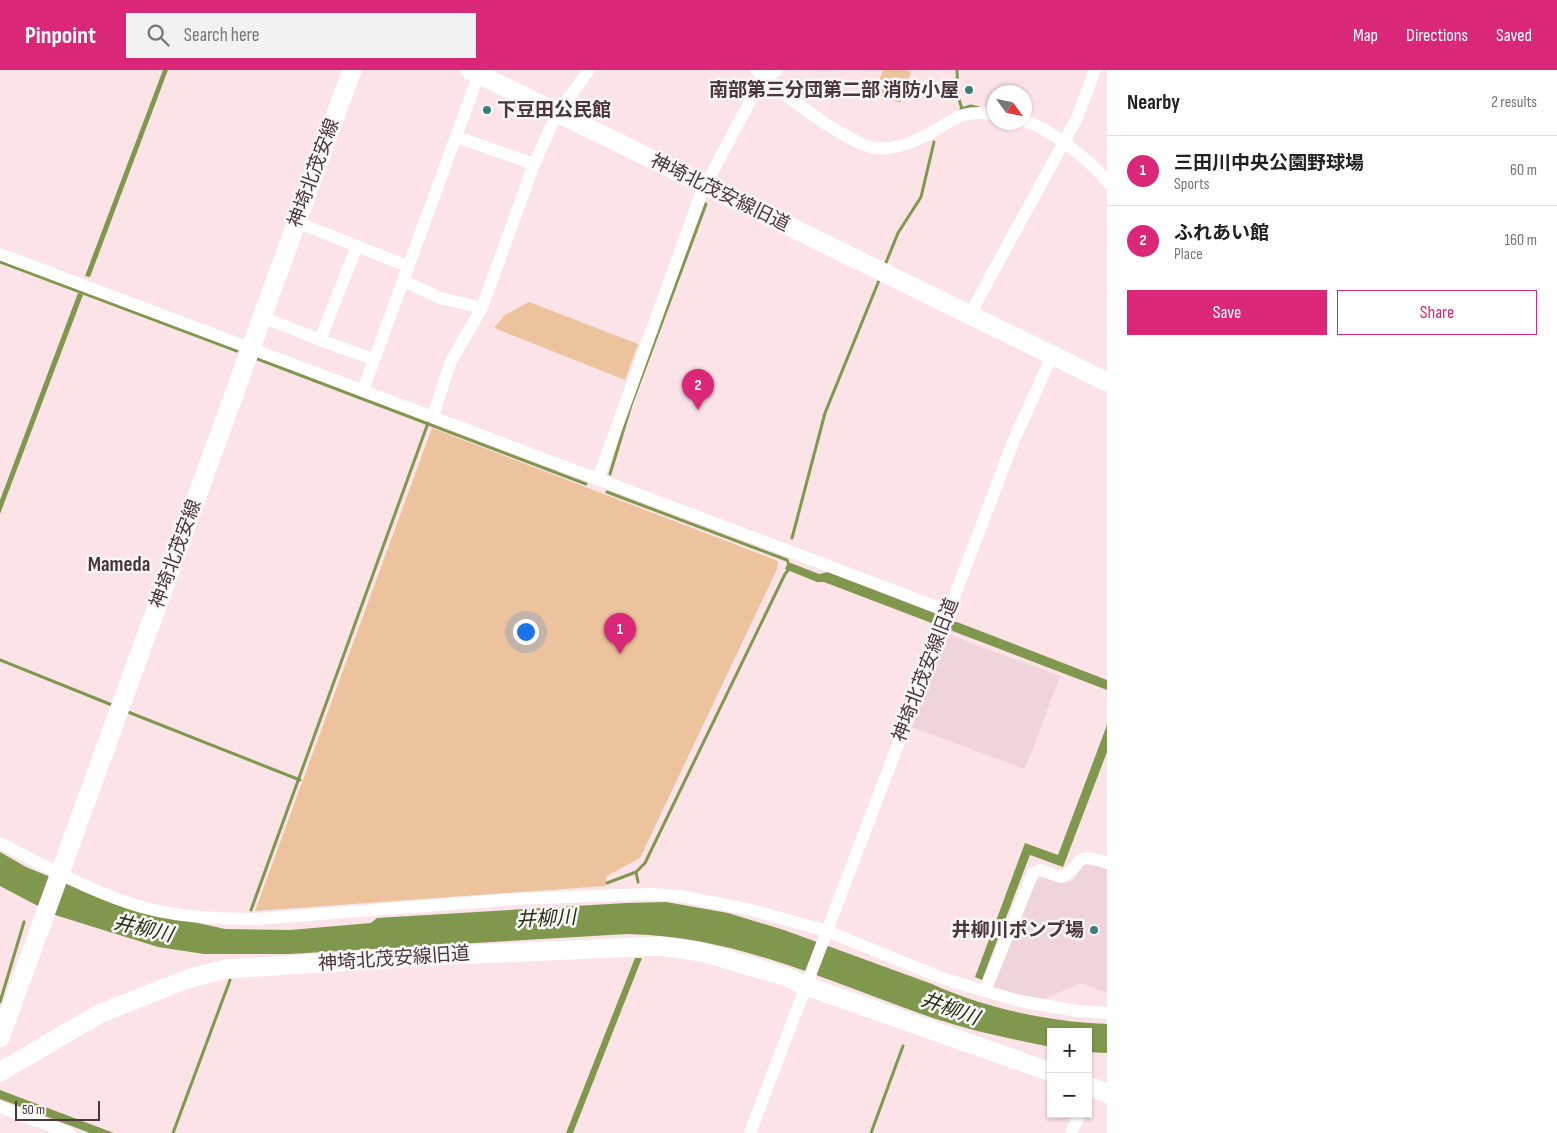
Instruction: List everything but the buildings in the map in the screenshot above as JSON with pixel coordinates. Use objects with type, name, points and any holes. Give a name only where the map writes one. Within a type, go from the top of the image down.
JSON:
[{"type":"street","name":"神埼北茂安線","points":[[0,1038],[352,70]]},
{"type":"street","points":[[433,416],[451,361],[482,308],[534,164],[557,114],[588,70]]},
{"type":"street","points":[[970,314],[1065,139],[1095,70]]},
{"type":"street","points":[[363,390],[404,281],[407,266],[457,137],[474,72]]},
{"type":"street","name":"神埼北茂安線旧道","points":[[474,72],[1107,382]]},
{"type":"street","points":[[598,479],[620,412],[705,186],[742,114],[768,73],[839,131],[859,142],[877,148],[901,146],[922,138],[969,112],[987,113]]},
{"type":"street","points":[[1032,124],[1065,139],[1107,182]]},
{"type":"street","points":[[457,137],[534,164]]},
{"type":"street","points":[[296,222],[407,266]]},
{"type":"street","points":[[320,340],[357,246]]},
{"type":"street","points":[[0,254],[598,479],[945,619]]},
{"type":"street","points":[[404,281],[440,298],[482,308]]},
{"type":"street","points":[[262,317],[373,360]]},
{"type":"street","name":"神埼北茂安線旧道","points":[[808,982],[1014,440],[1052,356]]},
{"type":"street","points":[[0,843],[59,874],[130,904],[218,919],[258,919],[514,899],[649,894],[706,900],[826,935],[942,978],[1020,1001],[1078,1011],[1107,1013]]},
{"type":"street","points":[[985,991],[1033,873],[1040,870],[1061,877],[1069,873],[1078,860],[1088,857],[1107,863]]},
{"type":"street","name":"神埼北茂安線旧道","points":[[0,1072],[99,1014],[187,979],[226,969],[453,955],[660,946],[702,952],[808,982],[1047,1071]]},
{"type":"street","points":[[750,1133],[808,982]]},
{"type":"street","points":[[0,1107],[69,1133]]},
{"type":"street","points":[[1071,1133],[1078,1118]]},
{"type":"shaded area","points":[[883,70],[905,70],[911,72],[900,103],[874,94]]},
{"type":"shaded area","points":[[529,302],[638,344],[625,380],[494,328],[505,315]]},
{"type":"shaded area","points":[[432,428],[778,561],[777,569],[640,858],[607,876],[605,886],[255,911]]},
{"type":"shaded area","points":[[947,634],[1060,676],[1025,769],[912,727]]},
{"type":"shaded area","points":[[1091,862],[1107,868],[1107,993],[1081,983],[1040,1001],[991,988],[1032,882],[1043,875],[1063,883],[1074,880],[1080,868]]},
{"type":"water","points":[[163,70],[168,70],[90,277],[85,276]]},
{"type":"water","points":[[78,293],[83,295],[0,514],[0,500]]},
{"type":"water","points":[[788,562],[819,574],[828,572],[934,613],[950,622],[957,622],[1107,680],[1107,690],[824,582],[817,582],[785,569]]},
{"type":"water","points":[[1107,725],[1107,752],[1063,867],[1030,855],[982,980],[975,977],[1025,843],[1058,855]]},
{"type":"water","name":"井柳川","points":[[0,852],[26,867],[122,906],[225,929],[290,930],[371,923],[377,918],[666,902],[728,913],[784,930],[952,993],[995,1007],[1040,1017],[1107,1024],[1107,1053],[1092,1052],[1092,1028],[1047,1028],[1047,1046],[1006,1038],[933,1018],[783,964],[746,952],[708,943],[668,937],[627,934],[289,954],[204,954],[158,947],[55,915],[0,886]]},
{"type":"water","points":[[635,958],[642,958],[573,1133],[566,1133]]},
{"type":"water","points":[[0,1090],[114,1133],[90,1133],[0,1099]]},
{"type":"waterway","points":[[957,70],[958,96],[962,109]]},
{"type":"waterway","points":[[961,109],[971,106],[979,108]]},
{"type":"waterway","points":[[885,265],[898,233],[921,197],[934,142]]},
{"type":"waterway","points":[[610,474],[631,405],[706,204]]},
{"type":"waterway","points":[[0,262],[237,351]]},
{"type":"waterway","points":[[792,538],[825,413],[880,278]]},
{"type":"waterway","points":[[255,358],[586,484]]},
{"type":"waterway","points":[[251,910],[428,423]]},
{"type":"waterway","points":[[607,492],[787,560],[789,565]]},
{"type":"waterway","points":[[638,882],[636,872],[645,863],[785,574],[790,568]]},
{"type":"waterway","points":[[0,660],[112,705]]},
{"type":"waterway","points":[[128,712],[300,780]]},
{"type":"waterway","points":[[607,883],[636,872]]},
{"type":"waterway","points":[[0,1002],[24,922]]},
{"type":"waterway","points":[[173,1133],[230,980]]},
{"type":"waterway","points":[[871,1133],[903,1046]]},
{"type":"place","name":"南部第三分団第二部 消防小屋","points":[[969,90]]},
{"type":"place","name":"下豆田公民館","points":[[487,110]]},
{"type":"place","name":"ふれあい館","points":[[698,410]]},
{"type":"place","name":"三田川中央公園野球場","points":[[620,654]]},
{"type":"place","name":"井柳川ポンプ場","points":[[1094,930]]},
{"type":"district","name":"Mameda","points":[[119,564]]}]
